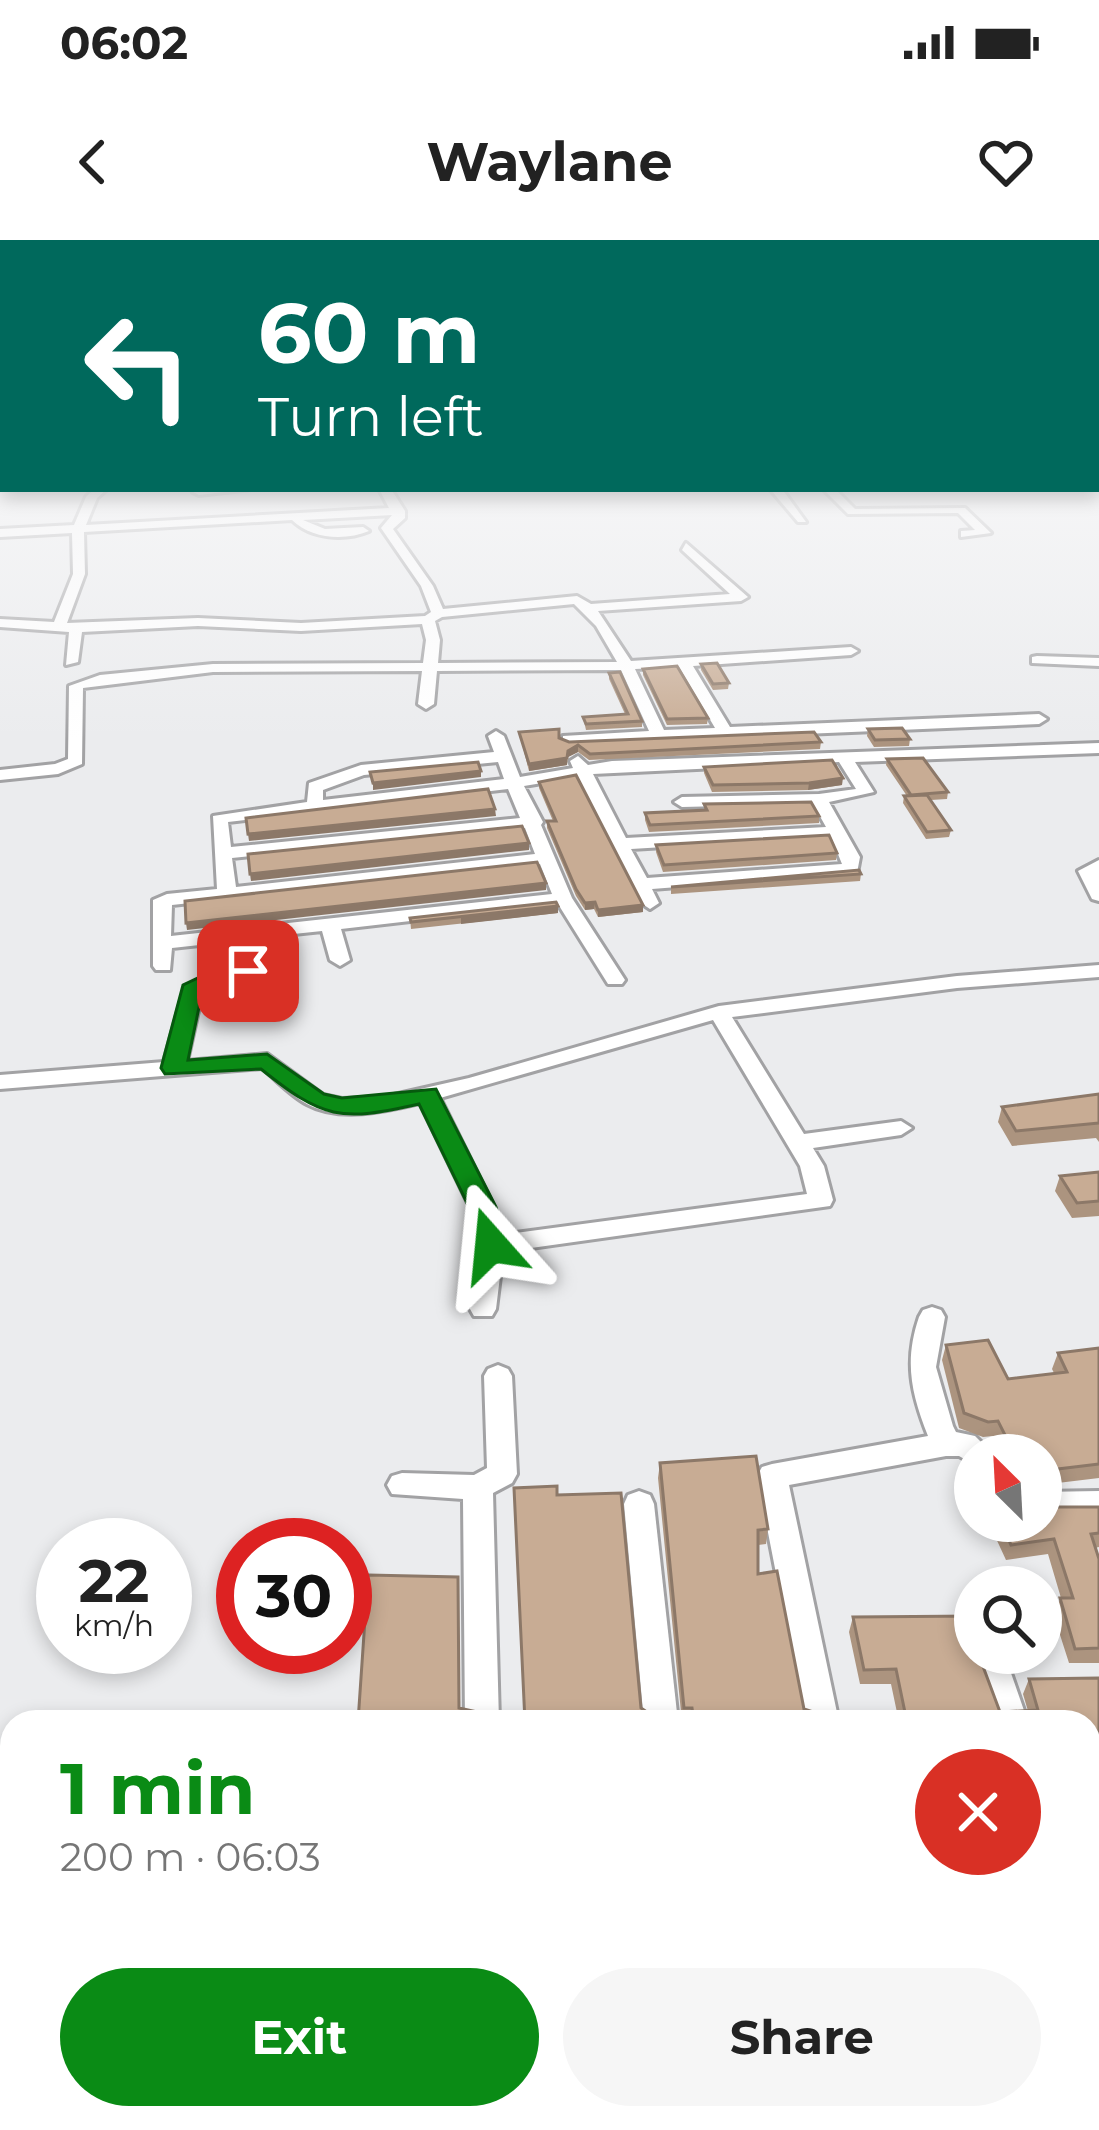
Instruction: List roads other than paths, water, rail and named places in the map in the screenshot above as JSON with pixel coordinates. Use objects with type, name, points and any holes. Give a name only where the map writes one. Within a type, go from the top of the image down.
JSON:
[{"type":"street","points":[[71,662],[68,626],[79,562]]},
{"type":"street","points":[[411,562],[427,586],[433,616],[426,704]]},
{"type":"street","points":[[0,622],[301,627],[567,600],[591,608],[741,597],[703,562]]},
{"type":"street","points":[[591,608],[613,638],[622,667],[658,734]]},
{"type":"street","points":[[213,668],[260,657],[301,627]]},
{"type":"street","points":[[0,775],[58,769],[76,761],[76,686],[85,682],[213,668],[622,667],[851,651]]},
{"type":"street","points":[[1036,660],[1099,662]]},
{"type":"street","points":[[684,662],[725,732]]},
{"type":"street","points":[[819,799],[854,864],[842,872],[646,893],[567,732],[658,734],[1039,719]]},
{"type":"street","points":[[682,802],[819,799],[866,792],[846,727]]},
{"type":"street","points":[[496,736],[563,898],[615,980]]},
{"type":"street","points":[[227,892],[219,820],[224,817],[514,783],[582,770],[1098,749]]},
{"type":"street","points":[[315,807],[315,788],[344,774],[506,756]]},
{"type":"street","points":[[667,766],[694,839]]},
{"type":"street","points":[[224,853],[534,822]]},
{"type":"street","points":[[621,844],[833,832]]},
{"type":"street","points":[[163,966],[160,904],[227,892],[547,858]]},
{"type":"street","points":[[1099,865],[1087,871],[1099,896]]},
{"type":"street","points":[[164,944],[563,898]]},
{"type":"street","points":[[330,924],[340,960]]},
{"type":"street","points":[[174,1068],[191,990],[247,974],[247,934]]},
{"type":"street","points":[[0,1082],[267,1061],[316,1100],[342,1106],[385,1104],[719,1012],[957,982],[1099,971]]},
{"type":"street","points":[[491,1245],[821,1200],[822,1191],[796,1143],[719,1012]]},
{"type":"street","points":[[427,1094],[482,1207],[491,1245],[483,1309]]},
{"type":"street","points":[[796,1143],[901,1128]]},
{"type":"street","points":[[932,1317],[919,1359],[922,1384],[946,1444]]},
{"type":"street","points":[[402,1485],[478,1486],[502,1474],[498,1376]]},
{"type":"street","points":[[820,1710],[772,1475],[954,1444]]},
{"type":"street","points":[[478,1486],[482,1710]]},
{"type":"street","points":[[639,1504],[660,1710]]},
{"type":"street","points":[[1062,1505],[1099,1505]]},
{"type":"street","points":[[996,1674],[1007,1710]]}]
